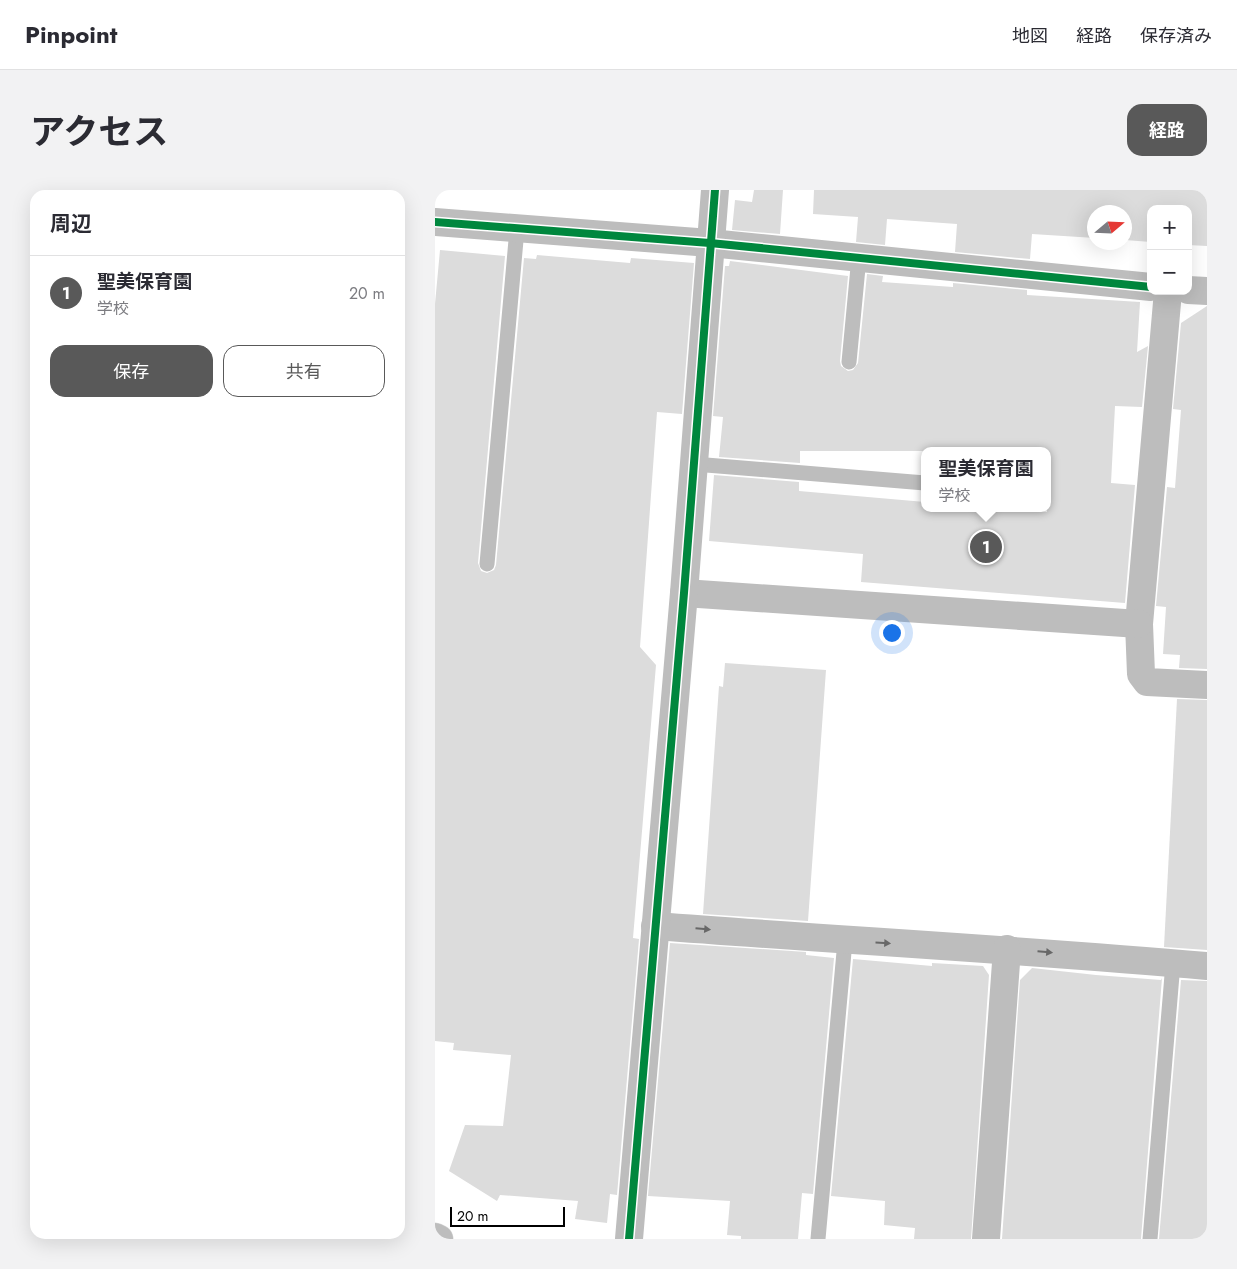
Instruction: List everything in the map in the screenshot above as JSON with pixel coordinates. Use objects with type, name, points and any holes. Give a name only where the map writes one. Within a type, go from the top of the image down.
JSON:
[{"type":"street","points":[[629,1239],[685,593],[715,190]]},
{"type":"street","points":[[435,222],[710,243],[1147,286]]},
{"type":"street","points":[[1192,290],[1207,291]]},
{"type":"street","points":[[1168,295],[1139,624],[1141,674],[1147,682],[1207,685]]},
{"type":"street","points":[[685,593],[1139,624]]},
{"type":"street","points":[[655,926],[845,941],[1007,949],[1207,966]]},
{"type":"street","points":[[985,1239],[1007,949]]},
{"type":"street","points":[[435,1237],[439,1239]]},
{"type":"lane","points":[[487,564],[517,229]]},
{"type":"lane","points":[[849,362],[859,258]]},
{"type":"lane","points":[[694,464],[921,483]]},
{"type":"lane","points":[[818,1239],[845,941]]},
{"type":"lane","points":[[1150,1239],[1173,963]]},
{"type":"building","points":[[754,190],[783,190],[780,234],[732,230],[735,200],[752,202]]},
{"type":"building","points":[[814,190],[1207,190],[1207,246],[1192,245],[1192,205],[1147,205],[1147,242],[1132,241],[1132,205],[1087,205],[1087,237],[1032,234],[1030,259],[955,252],[957,224],[887,219],[885,245],[856,242],[858,217],[813,214]]},
{"type":"building","points":[[440,250],[505,256],[478,563],[481,571],[487,573],[494,570],[496,565],[524,258],[536,259],[537,255],[630,263],[631,258],[694,263],[682,414],[657,412],[640,647],[656,665],[633,938],[639,939],[617,1195],[610,1194],[607,1223],[575,1219],[578,1201],[500,1195],[497,1201],[449,1171],[465,1125],[503,1126],[511,1055],[453,1050],[454,1043],[435,1041],[435,304]]},
{"type":"building","points":[[730,261],[848,276],[840,361],[841,366],[848,371],[853,370],[858,363],[867,274],[883,276],[882,282],[953,287],[953,283],[1027,290],[1027,295],[1140,302],[1137,352],[1148,346],[1142,407],[1115,406],[1111,483],[1135,485],[1125,603],[861,582],[863,554],[709,541],[714,475],[799,482],[799,491],[921,502],[921,512],[1051,512],[1051,447],[921,447],[921,451],[800,451],[800,463],[719,457],[723,417],[713,416],[725,266],[729,266]]},
{"type":"building","points":[[1207,306],[1207,669],[1179,668],[1180,655],[1163,654],[1166,607],[1156,606],[1167,487],[1175,488],[1181,410],[1173,409],[1181,323]]},
{"type":"building","points":[[725,663],[826,670],[808,921],[703,914],[719,686],[723,687]]},
{"type":"building","points":[[1177,699],[1207,700],[1207,950],[1164,947]]},
{"type":"building","points":[[670,943],[806,952],[806,955],[834,958],[813,1194],[802,1193],[798,1239],[741,1239],[741,1236],[727,1235],[730,1201],[648,1196]]},
{"type":"building","points":[[853,959],[932,966],[932,963],[983,966],[989,975],[971,1239],[914,1239],[915,1228],[884,1225],[885,1201],[831,1196]]},
{"type":"building","points":[[1032,968],[1161,980],[1162,978],[1141,1239],[1002,1239],[1020,980]]},
{"type":"building","points":[[1181,980],[1207,981],[1207,1239],[1159,1239]]},
{"type":"cycle path","points":[[629,1239],[684,593],[715,190]]},
{"type":"cycle path","points":[[435,222],[710,243],[1147,287]]},
{"type":"place","name":"聖美保育園","points":[[986,547]]}]
